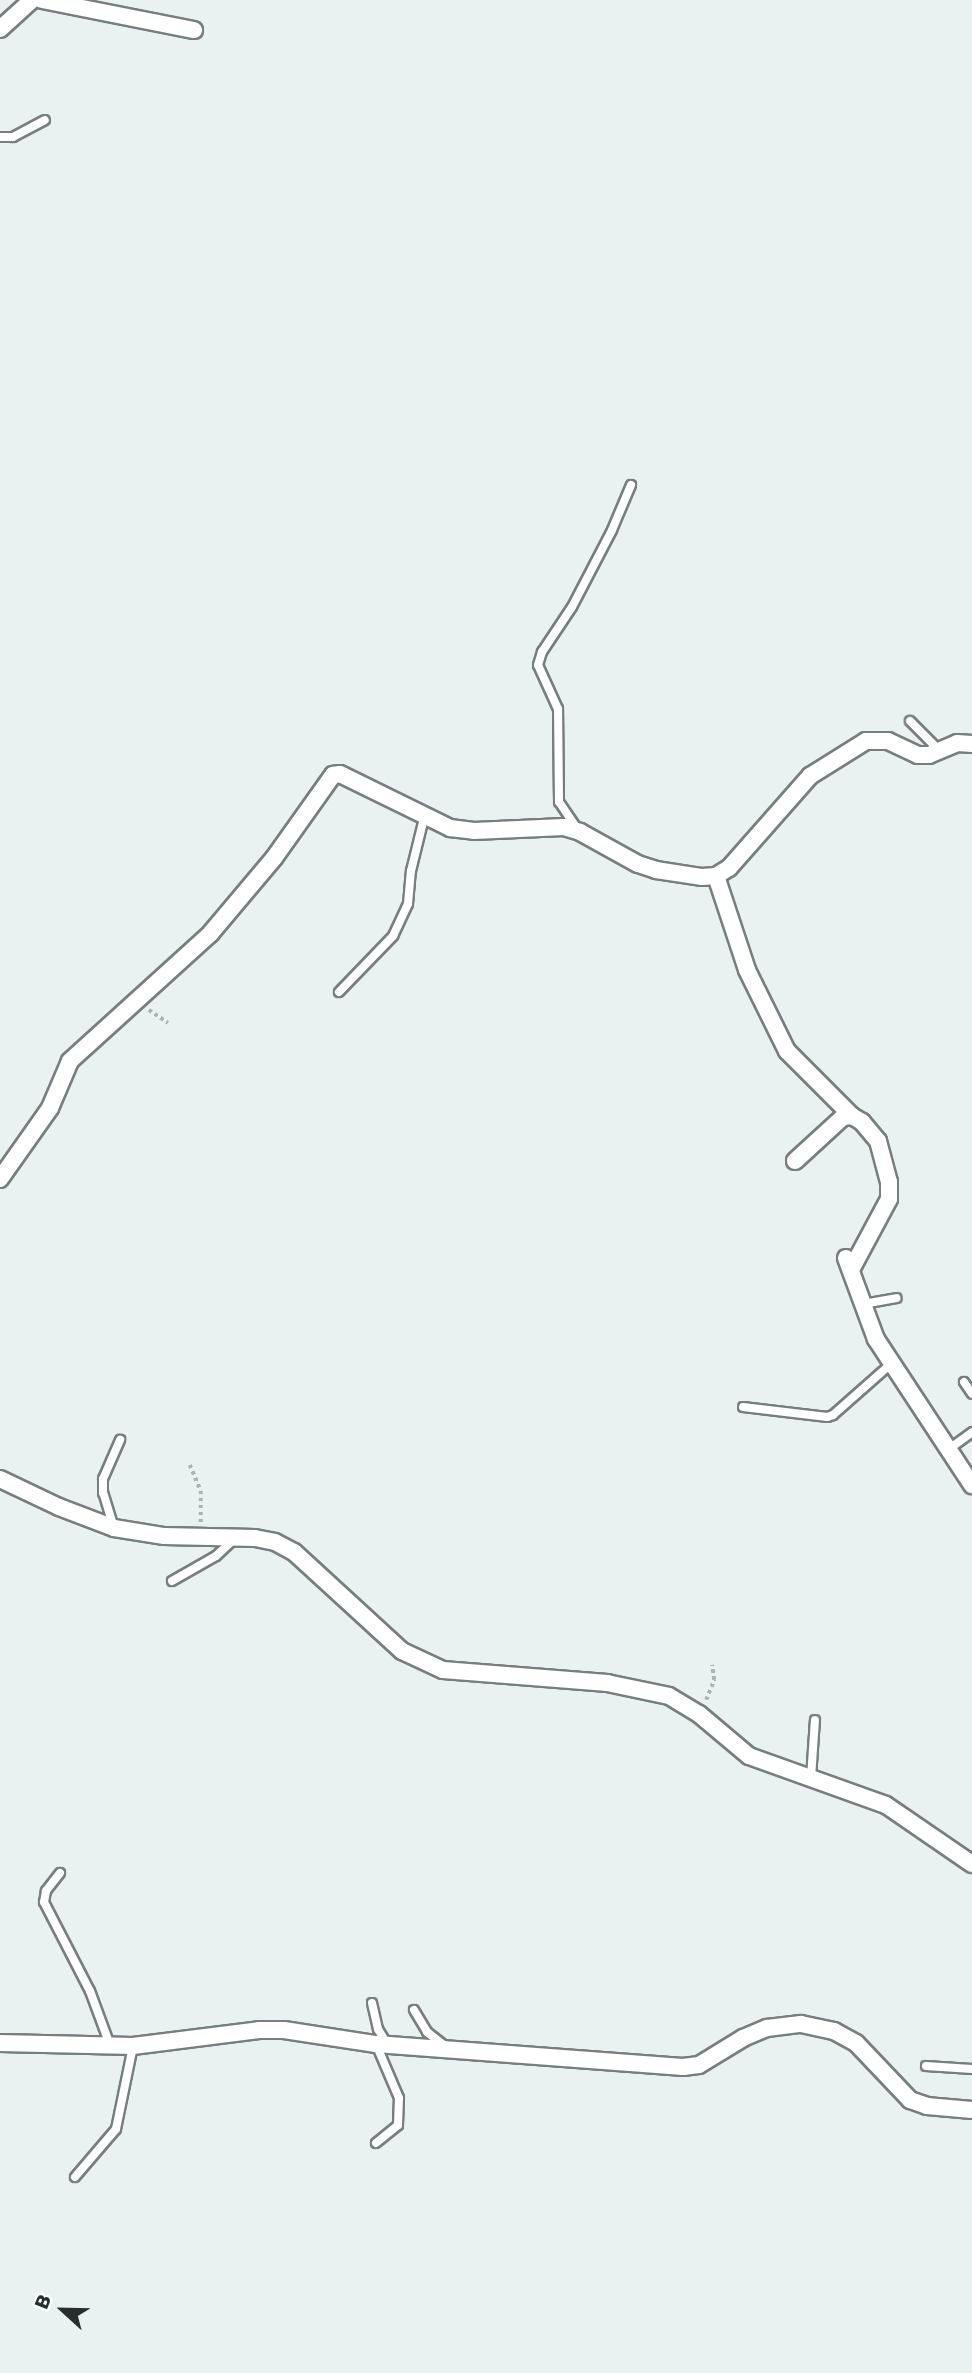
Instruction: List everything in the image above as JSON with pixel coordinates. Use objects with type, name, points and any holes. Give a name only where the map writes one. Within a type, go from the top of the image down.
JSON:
[{"type":"street","points":[[0,29],[32,0]]},
{"type":"street","points":[[42,0],[194,30]]},
{"type":"street","points":[[0,1179],[50,1108],[70,1061],[210,934],[241,899],[333,775],[340,775],[424,818],[450,828],[474,831],[564,827],[580,832],[656,870],[702,877],[716,876],[729,868],[810,776],[866,741],[888,741],[918,755],[929,755],[957,743],[972,744]]},
{"type":"street","points":[[716,876],[747,970],[787,1051],[852,1116],[862,1122],[878,1141],[888,1182],[889,1199],[849,1263],[869,1324],[972,1485]]},
{"type":"street","points":[[795,1161],[843,1117],[852,1116]]},
{"type":"street","points":[[0,1479],[59,1507],[114,1528],[201,1539],[236,1538],[275,1542],[294,1552],[402,1651],[421,1661],[466,1674],[607,1683],[669,1696],[699,1714],[750,1756],[886,1805],[972,1864]]},
{"type":"street","points":[[0,2043],[133,2046],[259,2031],[284,2031],[382,2044],[683,2067],[699,2065],[743,2038],[767,2028],[801,2024],[834,2031],[856,2042],[910,2100],[927,2106],[972,2110]]},
{"type":"lane","points":[[0,137],[13,137],[45,120]]},
{"type":"lane","points":[[580,832],[559,802],[558,709],[538,665],[542,652],[572,607],[612,530],[631,485]]},
{"type":"lane","points":[[910,721],[939,750]]},
{"type":"lane","points":[[339,992],[393,936],[408,904],[411,870],[424,818]]},
{"type":"lane","points":[[863,1304],[896,1298]]},
{"type":"lane","points":[[743,1407],[827,1417],[833,1415],[892,1363]]},
{"type":"lane","points":[[964,1381],[972,1394]]},
{"type":"lane","points":[[949,1449],[972,1432]]},
{"type":"lane","points":[[114,1528],[103,1493],[103,1479],[120,1440]]},
{"type":"lane","points":[[173,1581],[216,1556],[236,1538]]},
{"type":"lane","points":[[811,1779],[815,1720]]},
{"type":"lane","points":[[60,1873],[46,1892],[44,1902],[90,1991],[110,2045]]},
{"type":"lane","points":[[372,2003],[399,2098],[398,2125],[376,2143]]},
{"type":"lane","points":[[414,2010],[427,2032],[446,2047]]},
{"type":"lane","points":[[75,2177],[117,2129],[133,2046]]},
{"type":"lane","points":[[926,2066],[972,2068]]},
{"type":"path","points":[[136,1001],[168,1023]]},
{"type":"path","points":[[190,1465],[201,1492],[201,1539]]},
{"type":"path","points":[[699,1714],[714,1680],[712,1665]]}]
